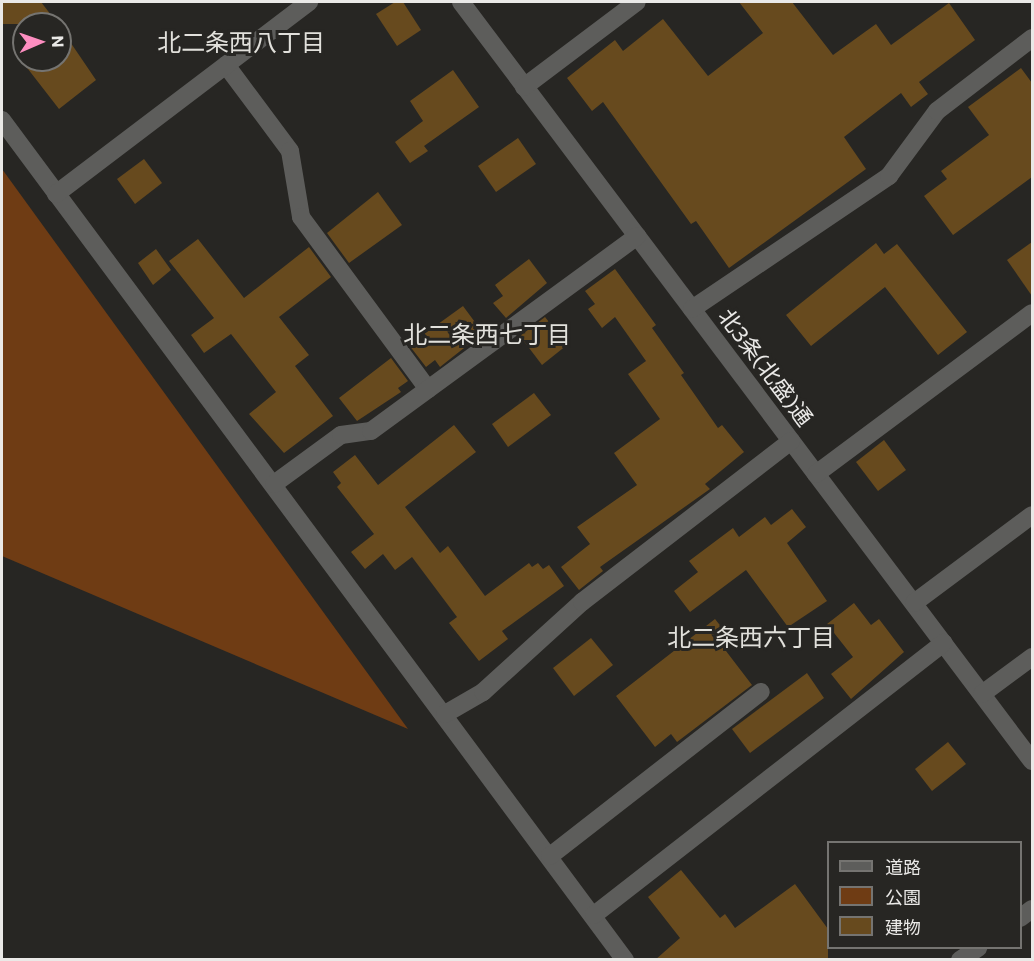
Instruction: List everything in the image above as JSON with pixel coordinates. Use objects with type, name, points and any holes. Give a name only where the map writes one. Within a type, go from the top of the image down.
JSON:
[{"type":"street","points":[[56,194],[309,2]]},
{"type":"street","name":"北3条(北盛)通","points":[[461,2],[1032,761]]},
{"type":"street","points":[[524,87],[637,2]]},
{"type":"street","points":[[692,309],[889,176],[937,111],[1032,38]]},
{"type":"street","points":[[226,65],[290,151],[301,217],[428,389]]},
{"type":"street","points":[[2,120],[445,714],[625,960]]},
{"type":"street","points":[[274,484],[341,435],[371,431],[638,236]]},
{"type":"street","points":[[816,474],[1032,313]]},
{"type":"street","points":[[445,714],[483,692],[582,602],[791,441]]},
{"type":"street","points":[[914,603],[1032,515]]},
{"type":"street","points":[[594,915],[944,643]]},
{"type":"street","points":[[982,694],[1032,657]]},
{"type":"street","points":[[550,856],[761,692]]},
{"type":"street","points":[[960,960],[976,949]]},
{"type":"green space","points":[[2,169],[408,729],[2,556]]},
{"type":"building","points":[[2,2],[41,2],[49,12],[12,12],[12,24],[2,24]]},
{"type":"building","points":[[395,2],[403,2],[421,30],[397,46],[376,14]]},
{"type":"building","points":[[739,2],[792,2],[833,55],[876,24],[891,45],[949,3],[975,40],[919,82],[928,94],[911,107],[901,93],[844,137],[866,169],[729,268],[696,221],[691,224],[603,102],[592,111],[567,78],[615,40],[623,51],[663,19],[708,76],[763,33]]},
{"type":"building","points":[[72,45],[96,80],[59,109],[30,72],[72,72]]},
{"type":"building","points":[[1021,68],[1032,83],[1032,177],[953,235],[924,196],[947,179],[941,171],[989,135],[968,107]]},
{"type":"building","points":[[453,70],[479,107],[424,146],[428,151],[410,163],[395,142],[423,121],[410,101]]},
{"type":"building","points":[[518,138],[536,164],[496,192],[478,166]]},
{"type":"building","points":[[144,159],[162,183],[135,204],[117,179]]},
{"type":"building","points":[[378,192],[402,225],[349,263],[327,233]]},
{"type":"building","points":[[198,239],[244,298],[309,247],[331,277],[279,317],[309,355],[295,366],[333,416],[284,453],[249,414],[276,392],[231,334],[204,353],[191,335],[214,318],[169,261]]},
{"type":"building","points":[[1032,242],[1032,296],[1007,260]]},
{"type":"building","points":[[876,243],[884,254],[897,244],[967,332],[938,355],[885,287],[811,346],[786,315]]},
{"type":"building","points":[[156,249],[171,270],[153,285],[138,263]]},
{"type":"building","points":[[529,259],[547,283],[506,318],[493,303],[503,296],[495,285]]},
{"type":"building","points":[[615,269],[656,325],[652,328],[684,373],[681,375],[718,428],[722,425],[744,452],[705,484],[710,489],[600,567],[603,571],[579,590],[561,567],[590,544],[577,527],[637,485],[614,453],[660,419],[628,374],[646,361],[615,317],[602,328],[588,309],[595,304],[585,291]]},
{"type":"building","points":[[463,306],[483,333],[440,367],[435,360],[426,367],[409,345]]},
{"type":"building","points":[[545,317],[567,345],[542,365],[520,336]]},
{"type":"building","points":[[391,358],[408,381],[398,388],[401,392],[357,421],[339,398]]},
{"type":"building","points":[[534,393],[551,415],[508,447],[492,424]]},
{"type":"building","points":[[454,425],[476,452],[405,507],[440,553],[448,546],[485,596],[529,563],[532,567],[538,563],[543,569],[549,565],[564,586],[502,631],[508,639],[479,661],[449,623],[457,617],[412,557],[395,570],[383,554],[365,569],[351,552],[374,534],[337,487],[341,483],[333,472],[355,455],[378,485]]},
{"type":"building","points":[[884,440],[906,470],[878,491],[856,462]]},
{"type":"building","points":[[792,509],[806,527],[787,543],[827,601],[788,627],[746,570],[690,612],[674,591],[698,572],[689,561],[733,528],[739,537],[765,517],[771,525]]},
{"type":"building","points":[[854,603],[871,625],[879,619],[904,652],[851,699],[831,674],[853,657],[827,624]]},
{"type":"building","points":[[715,619],[735,644],[726,651],[752,685],[677,742],[671,734],[655,747],[616,696]]},
{"type":"building","points":[[591,638],[613,665],[574,696],[553,668]]},
{"type":"building","points":[[807,673],[824,698],[750,753],[732,729]]},
{"type":"building","points":[[948,742],[966,764],[932,791],[915,769]]},
{"type":"building","points":[[681,870],[720,918],[725,914],[735,928],[795,884],[827,928],[828,960],[655,960],[680,938],[648,897]]},
{"type":"district","name":"北二条西八丁目","points":[[241,42]]},
{"type":"district","name":"北二条西七丁目","points":[[487,334]]},
{"type":"district","name":"北二条西六丁目","points":[[751,637]]}]
